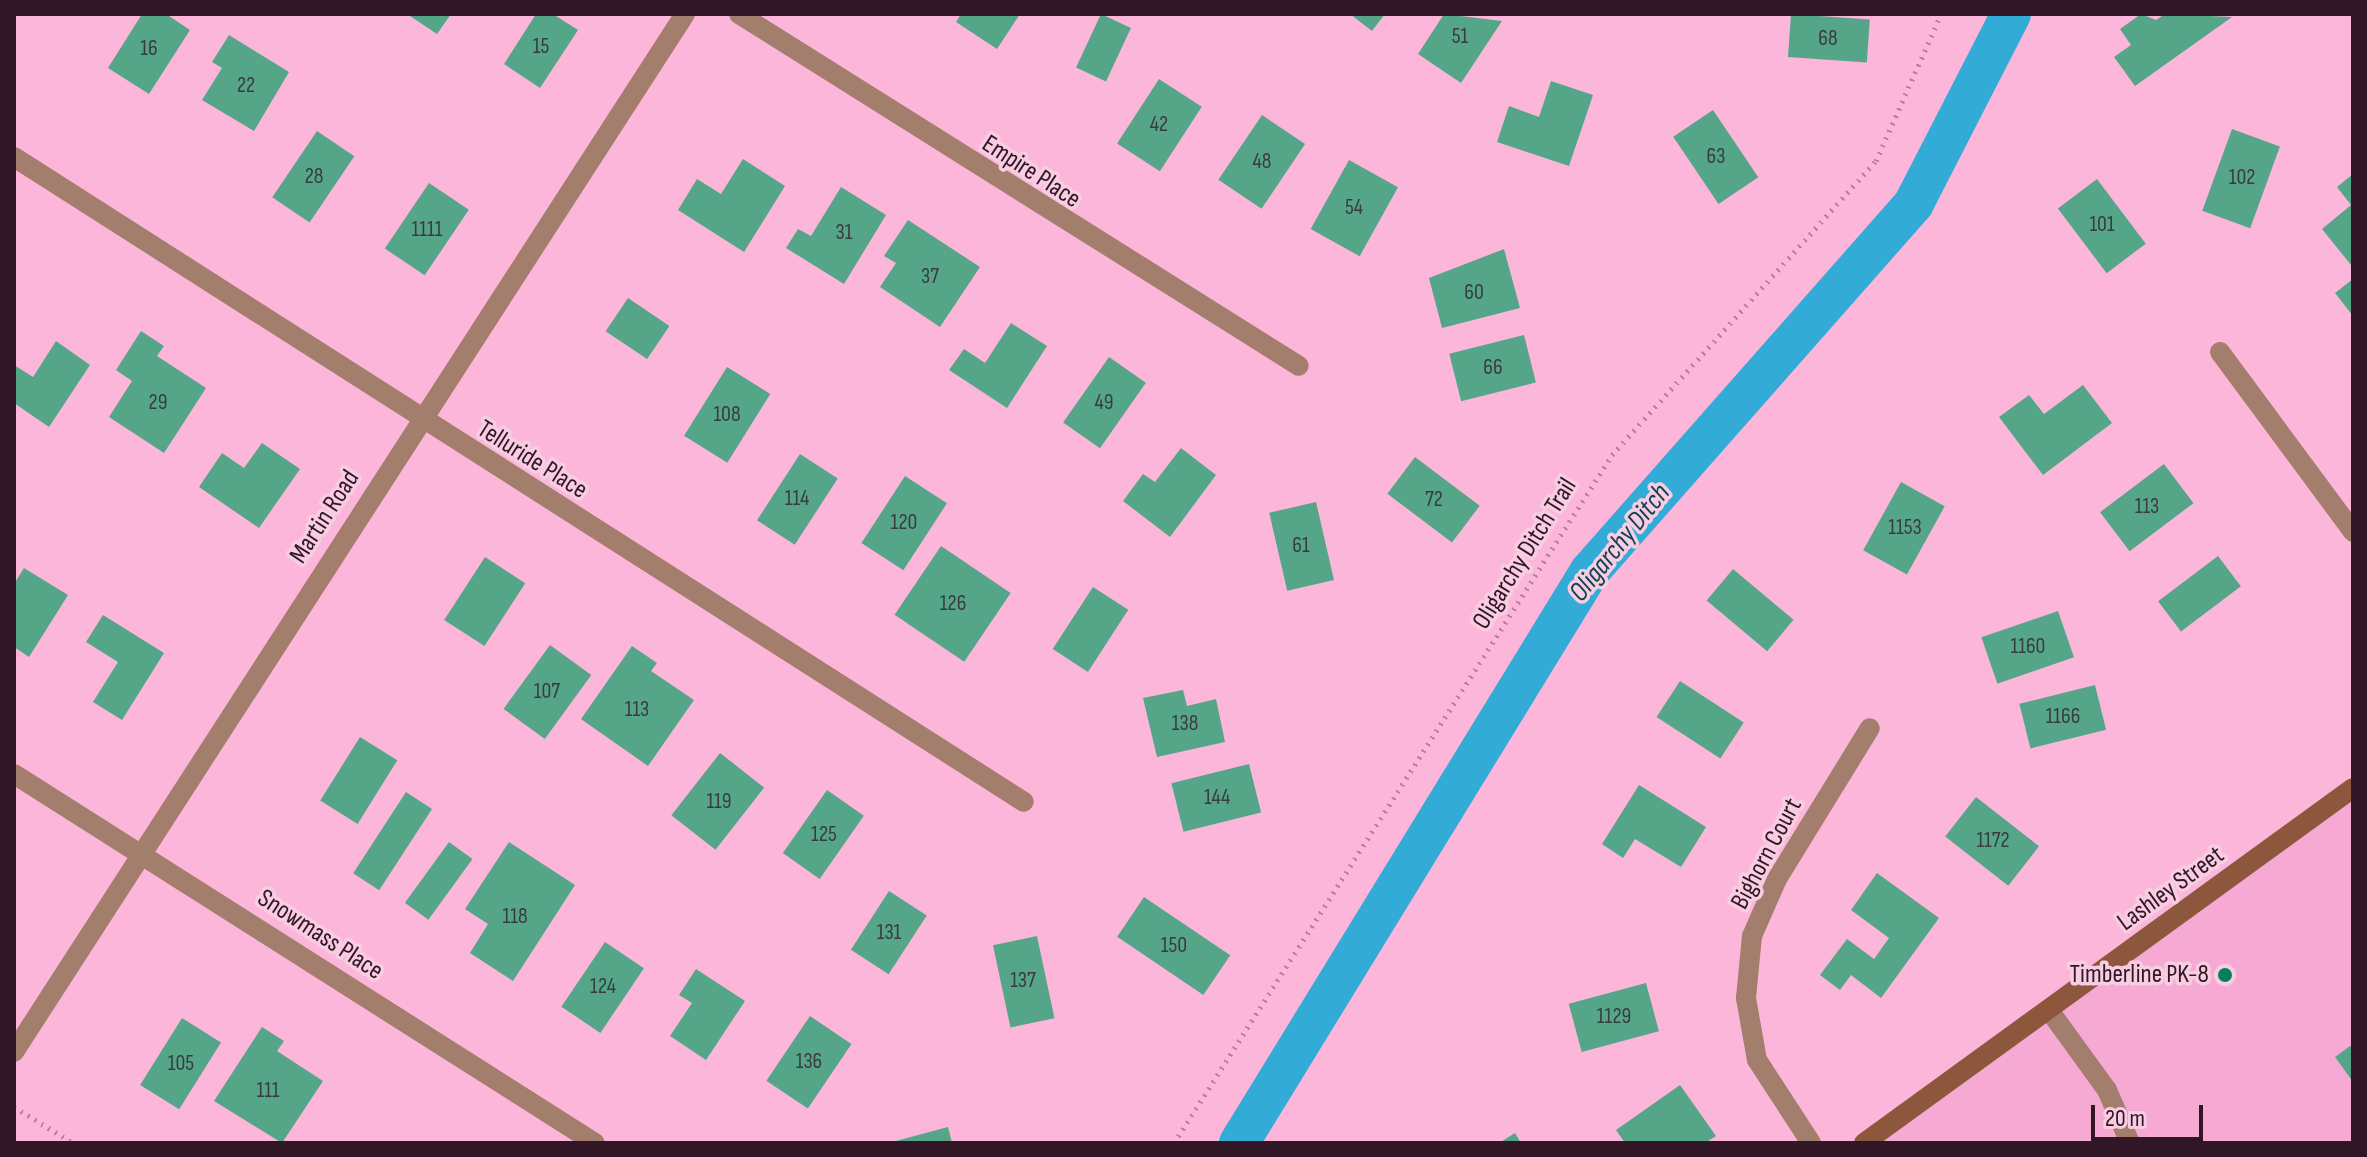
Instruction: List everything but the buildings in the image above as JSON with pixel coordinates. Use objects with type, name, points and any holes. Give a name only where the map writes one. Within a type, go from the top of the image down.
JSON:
[{"type":"street","name":"Martin Road","points":[[14,1052],[419,419],[685,14]]},
{"type":"street","name":"Empire Place","points":[[739,14],[1299,366]]},
{"type":"street","name":"Telluride Place","points":[[14,157],[419,419],[1024,802]]},
{"type":"street","points":[[2220,352],[2353,532]]},
{"type":"street","name":"Bighorn Court","points":[[1811,1143],[1757,1060],[1746,998],[1752,936],[1777,879],[1870,728]]},
{"type":"street","name":"Snowmass Place","points":[[14,774],[141,851],[595,1143]]},
{"type":"street","name":"Lashley Street","points":[[1864,1143],[2353,788]]},
{"type":"street","points":[[2049,1010],[2107,1090],[2130,1143]]},
{"type":"path","name":"Oligarchy Ditch Trail","points":[[1174,1143],[1612,455],[1876,161],[1941,14]]},
{"type":"path","points":[[14,1107],[73,1143]]},
{"type":"shaded area","name":"Timberline PK-8","points":[[2353,788],[2353,1143],[1864,1143]]},
{"type":"waterway","name":"Oligarchy Ditch","points":[[1239,1143],[1590,571],[1914,203],[2011,14]]},
{"type":"place","name":"Timberline PK-8","points":[[2225,975]]}]
